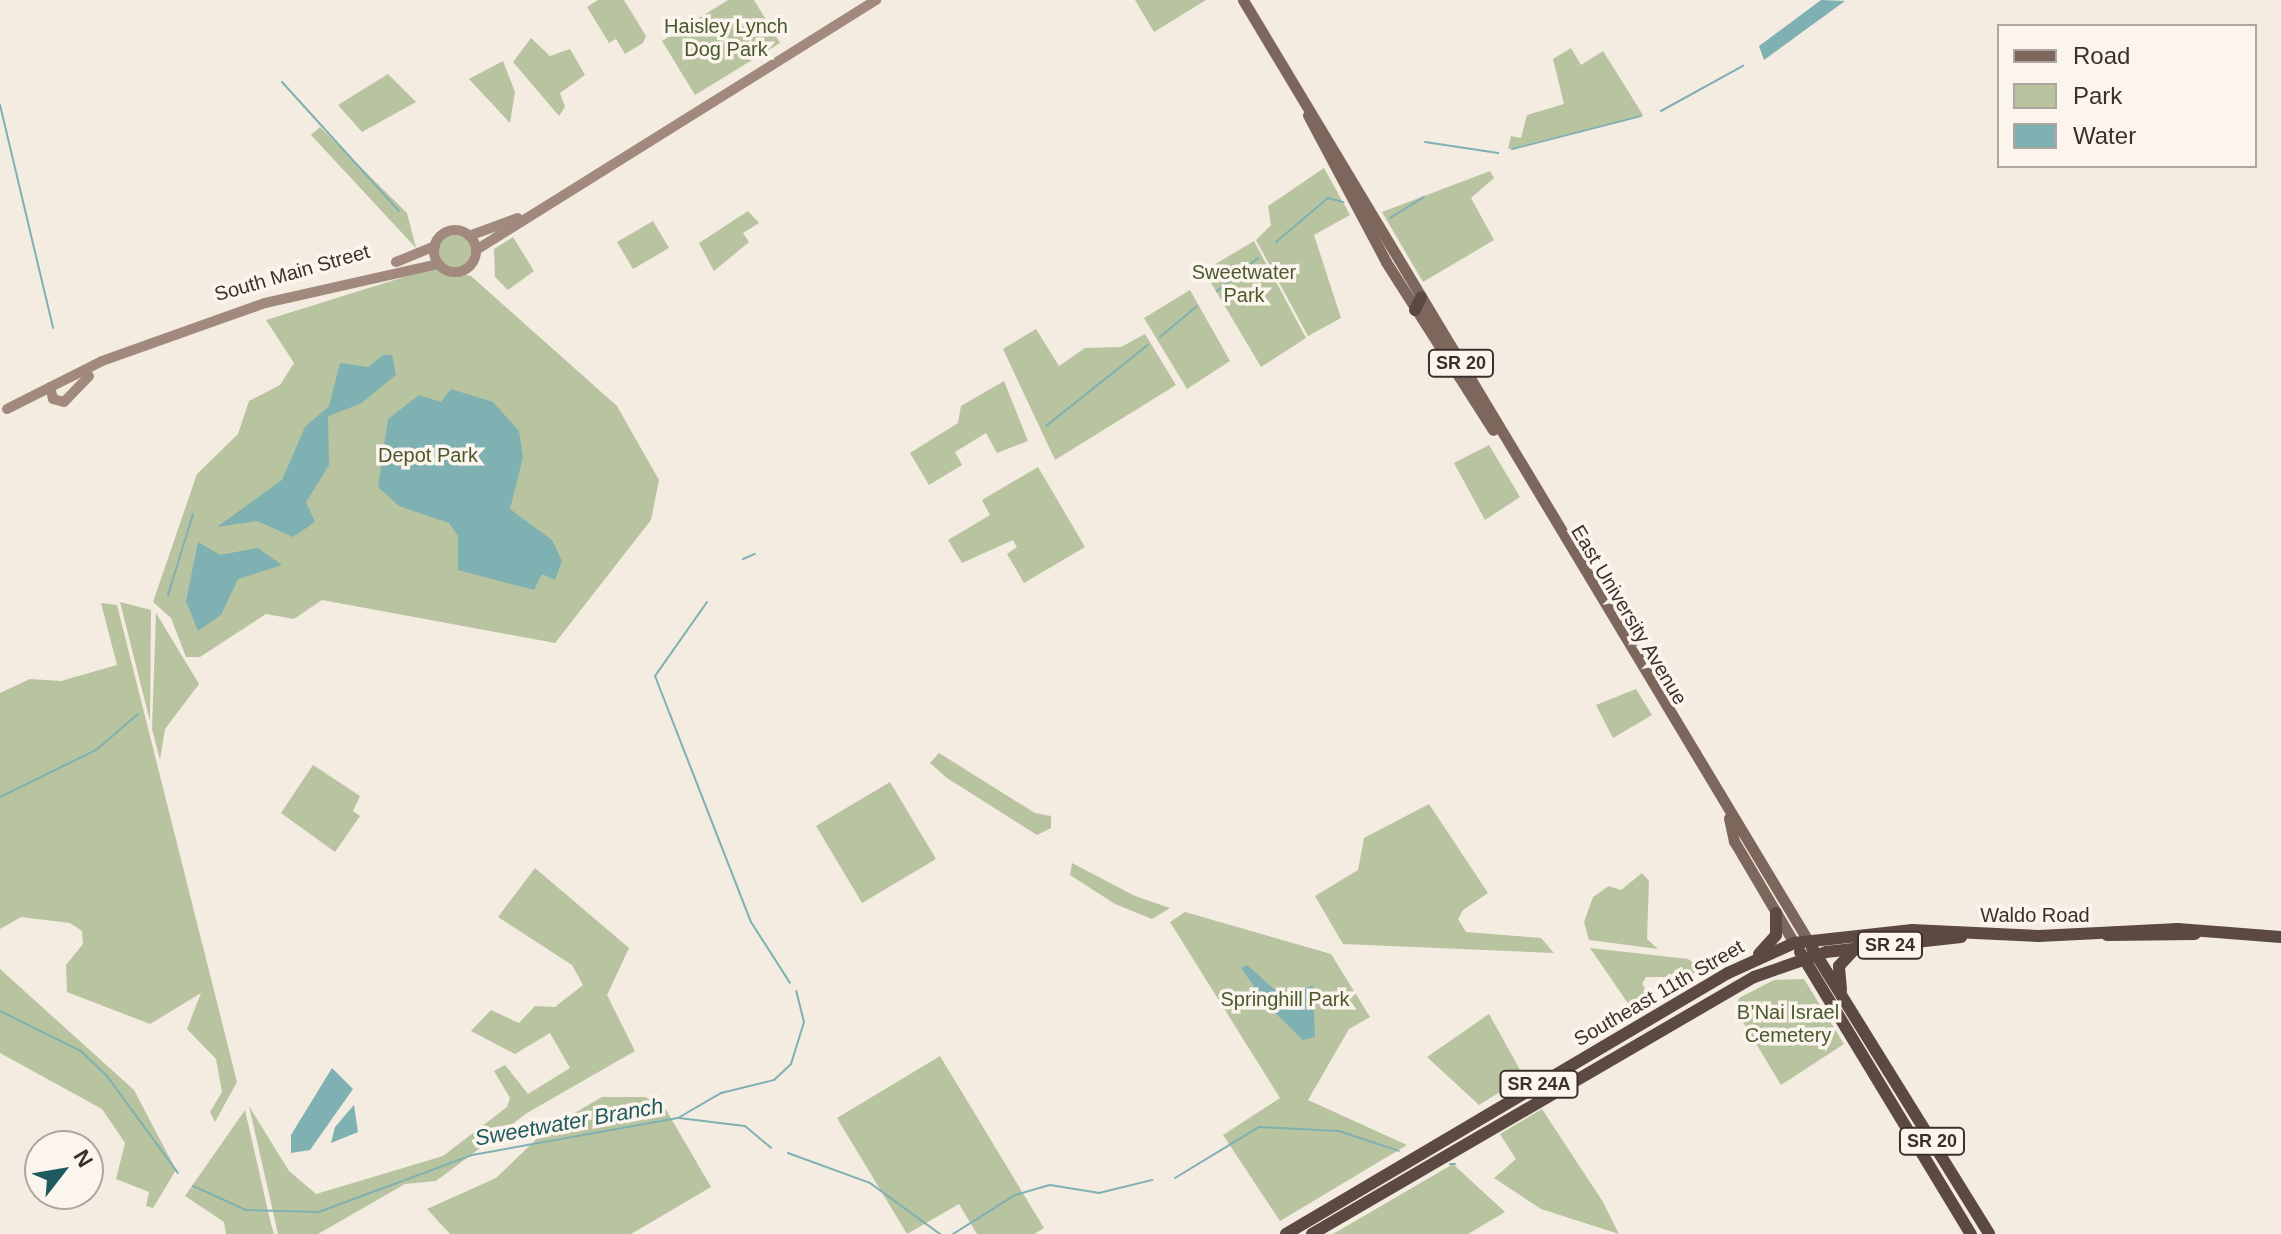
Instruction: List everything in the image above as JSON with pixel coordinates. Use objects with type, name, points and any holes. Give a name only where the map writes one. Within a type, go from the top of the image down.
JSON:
[{"type":"highway","points":[[1415,310],[1421,297]]},
{"type":"highway","points":[[1446,362],[1463,367]]},
{"type":"highway","points":[[1749,962],[1774,939],[1776,913]]},
{"type":"highway","name":"Waldo Road","points":[[1800,941],[1912,930],[1964,936]]},
{"type":"highway","name":"Waldo Road","points":[[1809,956],[1964,936],[2278,934]]},
{"type":"highway","name":"East University Avenue","points":[[1800,941],[1971,1234]]},
{"type":"highway","name":"Southeast 11th Street","points":[[1286,1234],[1749,962],[1800,941]]},
{"type":"highway","points":[[1844,1001],[1839,966],[1857,948]]},
{"type":"highway","name":"East University Avenue","points":[[1809,956],[1844,1001],[1989,1234]]},
{"type":"highway","name":"Southeast 11th Street","points":[[1312,1234],[1714,998],[1809,956]]},
{"type":"main road","points":[[518,218],[469,236],[447,232],[435,246],[438,264],[463,270],[476,250],[518,218],[876,0]]},
{"type":"main road","name":"East University Avenue","points":[[1233,0],[1244,6],[1421,297],[1463,367],[1496,432],[1800,941]]},
{"type":"main road","name":"East University Avenue","points":[[1308,115],[1415,310],[1446,362],[1496,432]]},
{"type":"main road","points":[[469,236],[476,250]]},
{"type":"main road","name":"South Main Street","points":[[50,387],[237,305],[435,246]]},
{"type":"main road","name":"South Main Street","points":[[163,339],[303,291],[438,264]]},
{"type":"main road","name":"South Main Street","points":[[53,399],[67,400],[72,389],[111,361]]},
{"type":"main road","points":[[64,380],[72,389]]},
{"type":"main road","points":[[50,387],[53,399],[4,410],[50,387]]},
{"type":"main road","name":"East University Avenue","points":[[1729,818],[1734,841],[1776,913],[1800,941]]},
{"type":"green space","points":[[598,0],[624,0],[646,36],[643,43],[625,54],[616,39],[609,43],[587,7]]},
{"type":"green space","name":"Haisley Lynch Dog Park","points":[[728,0],[754,0],[780,43],[695,95],[662,41]]},
{"type":"green space","points":[[1135,0],[1206,0],[1154,32]]},
{"type":"green space","points":[[531,38],[550,56],[570,49],[585,75],[560,93],[565,107],[559,116],[513,62]]},
{"type":"green space","points":[[1571,48],[1581,65],[1603,51],[1643,115],[1508,149],[1511,136],[1521,138],[1527,115],[1564,104],[1553,59]]},
{"type":"green space","points":[[503,61],[515,92],[510,123],[469,79]]},
{"type":"green space","points":[[388,74],[416,102],[362,132],[338,105]]},
{"type":"green space","points":[[320,127],[407,213],[416,248],[311,135]]},
{"type":"green space","points":[[1324,168],[1350,215],[1314,235],[1341,318],[1308,336],[1256,240],[1271,225],[1268,206]]},
{"type":"green space","points":[[1490,171],[1494,178],[1471,198],[1494,240],[1423,282],[1382,212]]},
{"type":"green space","points":[[748,211],[759,223],[743,233],[749,242],[714,271],[699,243]]},
{"type":"green space","points":[[653,221],[669,248],[633,269],[617,242]]},
{"type":"green space","points":[[455,235],[466,240],[471,251],[466,262],[455,267],[444,262],[439,251],[444,240]]},
{"type":"green space","points":[[513,237],[534,271],[508,290],[495,277],[494,249]]},
{"type":"green space","name":"Sweetwater Park","points":[[1254,241],[1306,338],[1261,367],[1204,271]]},
{"type":"green space","name":"Depot Park","points":[[436,267],[471,276],[617,406],[659,480],[651,520],[555,643],[322,600],[294,619],[266,614],[200,657],[186,657],[171,618],[153,602],[197,474],[238,434],[249,401],[280,385],[294,363],[266,320]]},
{"type":"green space","points":[[1190,290],[1230,361],[1187,389],[1144,318]]},
{"type":"green space","points":[[1036,329],[1059,366],[1085,348],[1121,347],[1145,334],[1176,385],[1055,460],[1003,349]]},
{"type":"green space","points":[[1004,381],[1028,441],[997,453],[986,433],[955,452],[962,465],[929,485],[910,453],[958,423],[961,406]]},
{"type":"green space","points":[[1489,445],[1520,497],[1485,520],[1454,463]]},
{"type":"green space","points":[[1038,467],[1085,547],[1024,583],[1007,554],[1017,547],[1013,540],[962,563],[948,540],[990,515],[982,500]]},
{"type":"green space","points":[[120,602],[151,610],[150,721]]},
{"type":"green space","points":[[101,603],[117,605],[237,1082],[215,1122],[210,1112],[222,1092],[216,1059],[187,1029],[201,993],[150,1024],[67,992],[66,965],[83,944],[82,931],[70,923],[21,917],[0,929],[0,693],[30,679],[61,681],[117,665]]},
{"type":"green space","points":[[156,613],[199,684],[165,729],[160,760],[152,729]]},
{"type":"green space","points":[[1636,689],[1652,715],[1613,738],[1596,705]]},
{"type":"green space","points":[[939,753],[1035,813],[1051,816],[1051,828],[1037,835],[947,778],[930,763]]},
{"type":"green space","points":[[313,765],[360,796],[353,811],[360,816],[335,852],[281,813]]},
{"type":"green space","points":[[890,782],[936,859],[862,903],[816,826]]},
{"type":"green space","points":[[1429,804],[1488,893],[1463,910],[1458,919],[1466,932],[1541,938],[1554,953],[1343,944],[1315,896],[1358,870],[1364,838]]},
{"type":"green space","points":[[1072,863],[1135,896],[1170,908],[1152,919],[1115,904],[1070,875]]},
{"type":"green space","points":[[535,868],[629,948],[607,995],[635,1051],[527,1113],[436,1181],[405,1184],[318,1234],[278,1234],[249,1106],[289,1171],[316,1194],[443,1156],[507,1107],[510,1098],[494,1071],[505,1065],[528,1094],[570,1068],[550,1033],[515,1054],[471,1031],[491,1010],[519,1023],[535,1006],[555,1007],[583,985],[572,965],[498,917]]},
{"type":"green space","points":[[1642,873],[1649,881],[1647,939],[1658,949],[1589,940],[1584,922],[1593,897],[1609,886],[1621,890]]},
{"type":"green space","name":"Springhill Park","points":[[1185,912],[1331,954],[1370,1017],[1349,1029],[1308,1100],[1407,1145],[1280,1221],[1223,1135],[1280,1098],[1170,922]]},
{"type":"green space","points":[[1590,948],[1688,959],[1702,968],[1693,977],[1646,977],[1642,984],[1655,1004],[1636,1015]]},
{"type":"green space","points":[[0,969],[134,1090],[176,1170],[153,1208],[146,1206],[149,1192],[116,1179],[125,1143],[102,1109],[0,1053]]},
{"type":"green space","name":"B’Nai Israel Cemetery","points":[[1804,979],[1844,1044],[1781,1085],[1735,1009],[1739,998],[1774,980]]},
{"type":"green space","points":[[1489,1014],[1524,1077],[1479,1105],[1427,1057]]},
{"type":"green space","points":[[940,1056],[1044,1228],[1034,1234],[977,1234],[959,1204],[907,1234],[837,1118]]},
{"type":"green space","points":[[602,1097],[645,1097],[665,1108],[711,1187],[631,1234],[450,1234],[427,1209],[496,1178],[547,1129]]},
{"type":"green space","points":[[1542,1109],[1603,1202],[1619,1234],[1541,1209],[1494,1178],[1516,1159],[1500,1134]]},
{"type":"green space","points":[[245,1110],[274,1234],[226,1234],[224,1222],[185,1196]]},
{"type":"green space","points":[[1453,1164],[1505,1212],[1468,1234],[1333,1234]]},
{"type":"water","points":[[1821,0],[1845,1],[1764,60],[1759,46]]},
{"type":"water","points":[[383,355],[392,355],[396,375],[360,404],[328,416],[329,465],[306,502],[315,522],[293,537],[257,521],[217,527],[282,480],[305,427],[329,406],[340,363],[368,367]]},
{"type":"water","points":[[451,389],[493,402],[519,431],[523,457],[510,509],[552,540],[562,561],[555,580],[542,574],[534,590],[458,570],[458,536],[449,523],[399,506],[378,487],[388,419],[419,395],[441,402]]},
{"type":"water","points":[[198,542],[220,555],[258,548],[282,565],[238,579],[221,615],[198,631],[186,601]]},
{"type":"water","points":[[1247,965],[1284,998],[1313,985],[1315,1037],[1303,1040],[1268,1006],[1241,968]]},
{"type":"water","points":[[332,1068],[353,1089],[310,1150],[291,1153],[291,1135]]},
{"type":"water","points":[[354,1105],[358,1132],[331,1143],[335,1127]]},
{"type":"waterway","points":[[1661,111],[1743,66]]},
{"type":"waterway","points":[[282,82],[399,211]]},
{"type":"waterway","points":[[0,105],[53,328]]},
{"type":"waterway","points":[[1512,149],[1641,116]]},
{"type":"waterway","points":[[1425,142],[1498,153]]},
{"type":"waterway","points":[[1390,218],[1424,197]]},
{"type":"waterway","points":[[1276,242],[1328,198],[1343,202]]},
{"type":"waterway","points":[[1217,291],[1258,258]]},
{"type":"waterway","points":[[1160,337],[1197,306]]},
{"type":"waterway","points":[[1046,426],[1148,345]]},
{"type":"waterway","points":[[168,595],[193,514]]},
{"type":"waterway","name":"Sweetwater Branch","points":[[743,559],[755,554]]},
{"type":"waterway","name":"Sweetwater Branch","points":[[707,602],[655,676],[751,922],[790,983]]},
{"type":"waterway","points":[[0,797],[96,750],[138,714]]},
{"type":"waterway","name":"Sweetwater Branch","points":[[193,1186],[246,1210],[319,1212],[472,1155],[678,1118],[721,1093],[774,1080],[791,1064],[804,1022],[796,991]]},
{"type":"waterway","name":"Sweetwater Branch","points":[[0,1011],[81,1051],[107,1076],[178,1173]]},
{"type":"waterway","name":"Sweetwater Branch","points":[[679,1118],[745,1126],[771,1148]]},
{"type":"waterway","name":"Sweetwater Branch","points":[[1175,1178],[1259,1127],[1339,1131],[1399,1151]]},
{"type":"waterway","name":"Sweetwater Branch","points":[[788,1153],[870,1183],[940,1234]]},
{"type":"waterway","name":"Sweetwater Branch","points":[[1450,1164],[1455,1164]]},
{"type":"waterway","name":"Sweetwater Branch","points":[[953,1234],[1015,1195],[1050,1185],[1099,1193],[1152,1180]]}]
